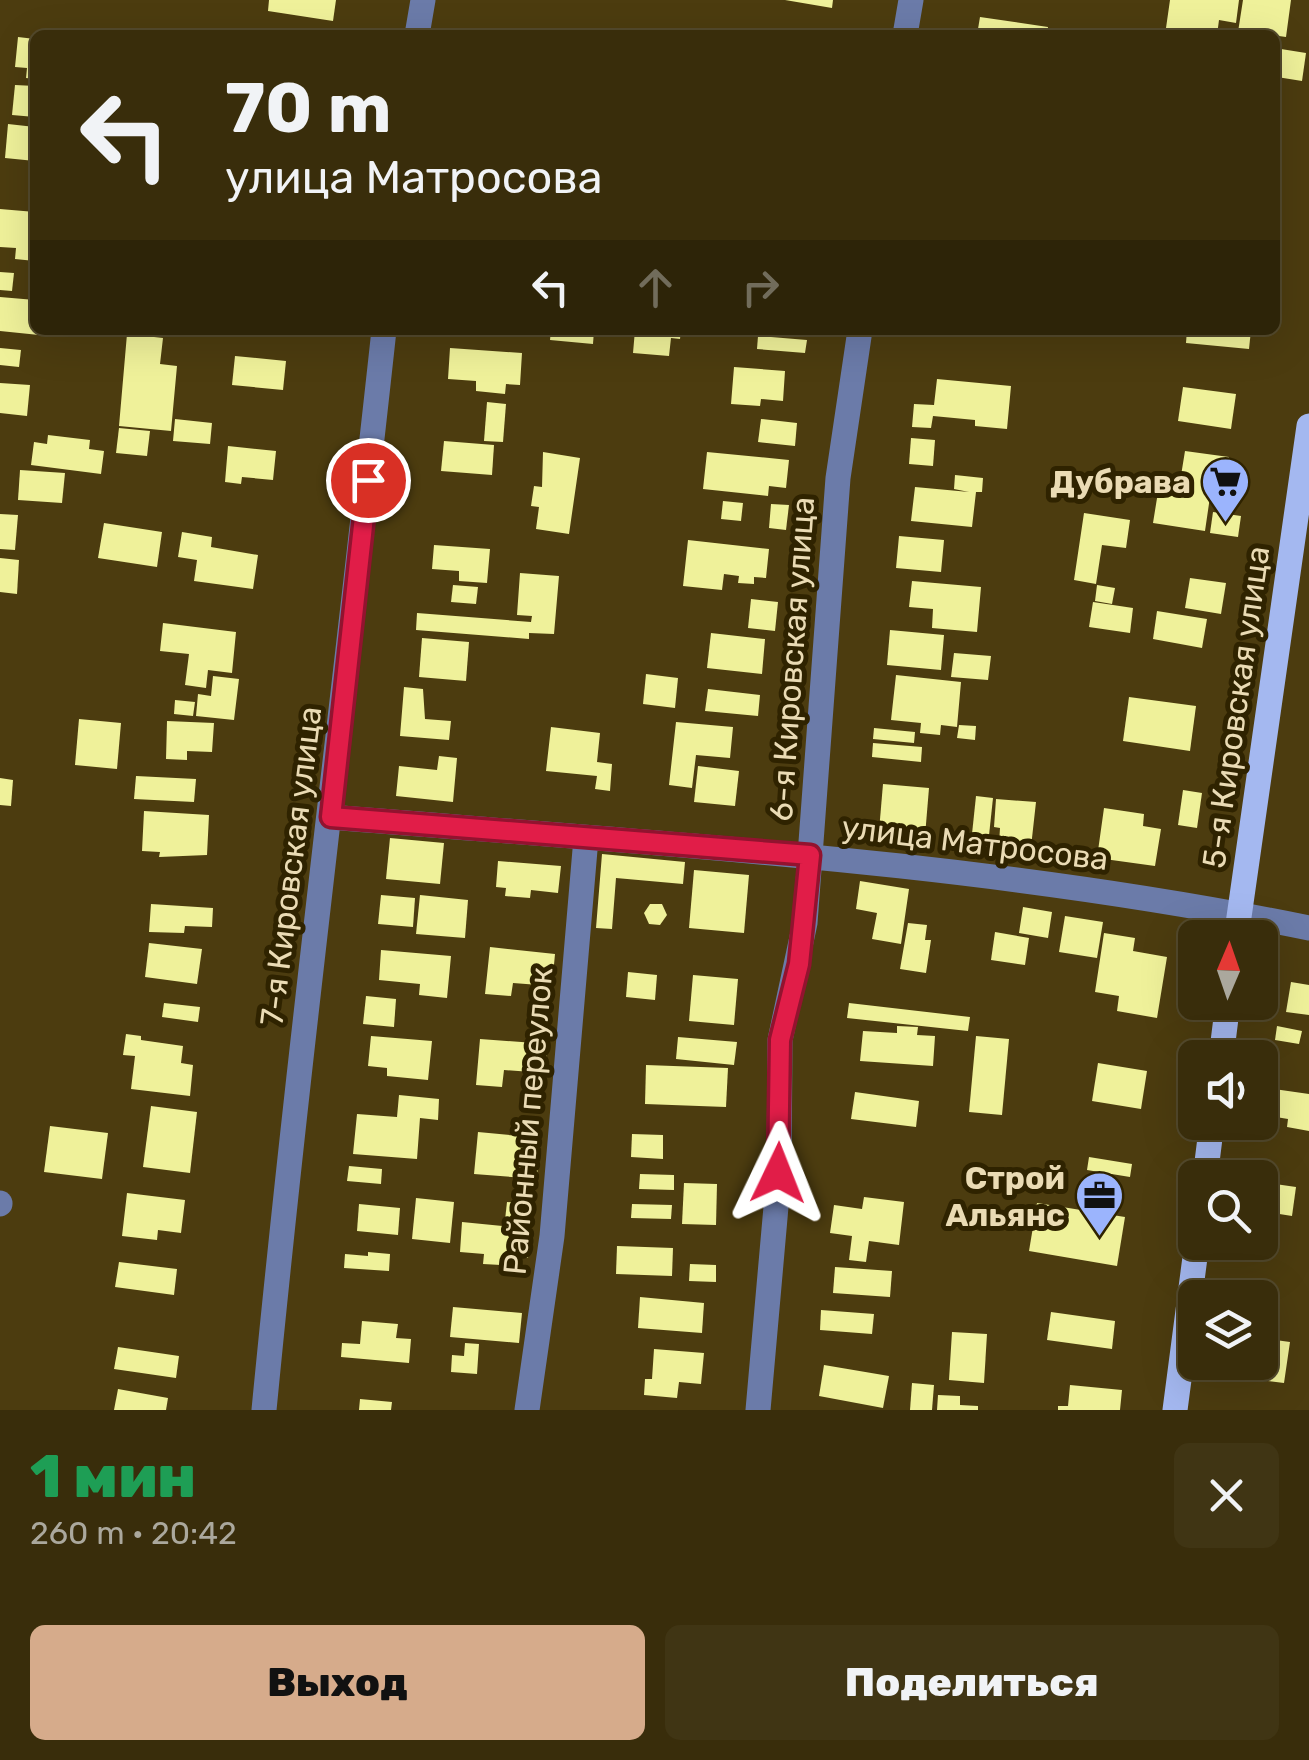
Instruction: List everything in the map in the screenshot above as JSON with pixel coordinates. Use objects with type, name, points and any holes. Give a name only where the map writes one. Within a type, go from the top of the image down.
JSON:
[{"type":"main road","name":"5-я Кировская улица","points":[[1238,920],[1309,426]]},
{"type":"main road","points":[[1175,1410],[1195,1260]]},
{"type":"street","points":[[417,30],[423,0]]},
{"type":"street","points":[[906,30],[911,0]]},
{"type":"street","name":"7-я Кировская улица","points":[[264,1410],[295,1092],[331,817],[383,335]]},
{"type":"street","name":"6-я Кировская улица","points":[[758,1410],[778,1173],[780,1040],[799,964],[838,478],[859,335]]},
{"type":"street","name":"улица Матросова","points":[[331,817],[810,855],[1189,904],[1224,920]]},
{"type":"street","name":"Районный переулок","points":[[527,1410],[552,1236],[586,838]]},
{"type":"street","name":"улица Матросова","points":[[1278,927],[1309,928]]},
{"type":"building","points":[[269,0],[336,0],[333,21],[268,11]]},
{"type":"building","points":[[785,0],[833,0],[832,8]]},
{"type":"building","points":[[1170,0],[1239,0],[1236,23],[1219,20],[1218,30],[1166,30]]},
{"type":"building","points":[[1243,0],[1291,0],[1286,37],[1280,36],[1280,30],[1238,30]]},
{"type":"building","points":[[980,17],[1048,27],[1048,30],[978,30]]},
{"type":"building","points":[[18,37],[30,38],[30,78],[26,78],[27,68],[15,67]]},
{"type":"building","points":[[1281,49],[1306,53],[1302,81],[1280,77]]},
{"type":"building","points":[[15,85],[30,86],[30,117],[12,115]]},
{"type":"building","points":[[8,124],[30,126],[30,160],[5,158]]},
{"type":"building","points":[[0,209],[30,212],[30,260],[15,259],[16,248],[0,247]]},
{"type":"building","points":[[0,272],[14,273],[12,291],[0,290]]},
{"type":"building","points":[[0,297],[30,300],[30,334],[0,331]]},
{"type":"building","points":[[127,335],[163,338],[160,364],[177,366],[171,431],[119,426]]},
{"type":"building","points":[[550,335],[594,335],[593,344],[550,340]]},
{"type":"building","points":[[635,335],[680,335],[680,339],[671,338],[669,356],[633,353]]},
{"type":"building","points":[[1187,335],[1250,335],[1249,349],[1186,343]]},
{"type":"building","points":[[758,336],[807,340],[805,353],[757,349]]},
{"type":"building","points":[[0,348],[21,350],[19,367],[0,365]]},
{"type":"building","points":[[450,348],[522,353],[520,385],[506,384],[505,394],[476,391],[476,381],[448,379]]},
{"type":"building","points":[[235,356],[286,361],[283,390],[232,385]]},
{"type":"building","points":[[734,367],[785,371],[783,401],[761,399],[760,406],[731,404]]},
{"type":"building","points":[[937,379],[1011,386],[1007,429],[975,426],[975,420],[933,416],[931,428],[912,427],[914,404],[934,405]]},
{"type":"building","points":[[0,383],[30,385],[27,416],[0,413]]},
{"type":"building","points":[[1183,387],[1236,394],[1231,429],[1178,421]]},
{"type":"building","points":[[487,402],[506,404],[503,442],[484,441]]},
{"type":"building","points":[[175,419],[212,423],[210,444],[173,441]]},
{"type":"building","points":[[761,419],[797,423],[795,446],[758,442]]},
{"type":"building","points":[[119,428],[150,431],[147,456],[116,453]]},
{"type":"building","points":[[48,435],[90,440],[89,449],[104,451],[101,474],[31,465],[34,442],[47,444]]},
{"type":"building","points":[[911,438],[935,440],[933,466],[909,464]]},
{"type":"building","points":[[444,441],[494,445],[492,475],[441,471]]},
{"type":"building","points":[[228,446],[276,451],[273,480],[242,477],[241,484],[225,482]]},
{"type":"building","points":[[1185,451],[1229,457],[1225,492],[1211,490],[1205,531],[1153,523],[1158,492],[1178,494]]},
{"type":"building","points":[[543,452],[580,458],[569,534],[536,529],[539,507],[531,506],[534,486],[542,487]]},
{"type":"building","points":[[707,452],[789,460],[786,488],[769,486],[768,496],[703,489]]},
{"type":"building","points":[[20,470],[65,473],[62,503],[18,500]]},
{"type":"building","points":[[955,475],[983,478],[982,492],[976,492],[972,527],[911,521],[915,487],[969,492],[954,489]]},
{"type":"building","points":[[723,501],[743,503],[741,521],[721,519]]},
{"type":"building","points":[[771,504],[789,505],[786,530],[769,528]]},
{"type":"building","name":"Дубрава","points":[[1213,512],[1241,516],[1238,537],[1210,533]]},
{"type":"building","points":[[1084,513],[1130,520],[1126,548],[1102,545],[1096,584],[1074,580]]},
{"type":"building","points":[[0,514],[18,515],[15,550],[0,549]]},
{"type":"building","points":[[104,523],[162,532],[157,567],[98,558]]},
{"type":"building","points":[[182,532],[212,537],[211,547],[258,555],[253,589],[194,581],[197,560],[178,557]]},
{"type":"building","points":[[899,536],[944,540],[941,572],[896,568]]},
{"type":"building","points":[[688,540],[769,549],[766,578],[754,577],[754,584],[738,583],[739,576],[724,574],[722,590],[683,586]]},
{"type":"building","points":[[434,545],[490,549],[487,583],[459,581],[459,571],[432,569]]},
{"type":"building","points":[[0,558],[19,560],[17,594],[0,592]]},
{"type":"building","points":[[520,573],[559,576],[554,634],[529,633],[529,639],[416,630],[417,613],[531,622],[532,616],[517,615]]},
{"type":"building","points":[[1190,578],[1226,583],[1221,614],[1185,608]]},
{"type":"building","points":[[912,581],[981,587],[977,632],[932,628],[933,609],[909,607]]},
{"type":"building","points":[[453,585],[478,587],[476,604],[451,602]]},
{"type":"building","points":[[1097,585],[1115,588],[1112,604],[1095,601]]},
{"type":"building","points":[[751,599],[778,602],[775,631],[748,628]]},
{"type":"building","points":[[1093,602],[1133,608],[1130,633],[1089,627]]},
{"type":"building","points":[[1157,611],[1207,619],[1202,648],[1153,639]]},
{"type":"building","points":[[163,623],[236,632],[232,673],[208,670],[206,688],[185,685],[189,654],[160,651]]},
{"type":"building","points":[[890,630],[944,635],[941,670],[887,665]]},
{"type":"building","points":[[711,633],[765,639],[762,674],[707,668]]},
{"type":"building","points":[[422,638],[469,642],[466,681],[419,677]]},
{"type":"building","points":[[954,653],[991,656],[988,680],[951,677]]},
{"type":"building","points":[[646,674],[678,678],[675,708],[643,704]]},
{"type":"building","points":[[896,675],[961,682],[957,727],[941,725],[940,735],[920,733],[921,723],[891,720]]},
{"type":"building","points":[[213,676],[239,679],[234,720],[196,716],[198,694],[211,696]]},
{"type":"building","points":[[404,687],[423,689],[425,719],[451,721],[449,740],[400,736]]},
{"type":"building","points":[[708,689],[760,695],[758,716],[705,711]]},
{"type":"building","points":[[1129,697],[1196,706],[1190,751],[1123,741]]},
{"type":"building","points":[[175,700],[195,702],[193,716],[174,714]]},
{"type":"building","points":[[79,719],[121,723],[117,769],[75,765]]},
{"type":"building","points":[[167,721],[214,723],[212,752],[187,751],[187,760],[166,759]]},
{"type":"building","points":[[676,722],[733,727],[730,758],[696,755],[692,788],[669,785]]},
{"type":"building","points":[[959,725],[976,726],[975,740],[957,738]]},
{"type":"building","points":[[551,727],[600,733],[597,762],[612,764],[610,791],[595,789],[597,776],[546,771]]},
{"type":"building","points":[[874,728],[915,732],[914,743],[873,739]]},
{"type":"building","points":[[873,743],[922,747],[921,762],[872,757]]},
{"type":"building","points":[[439,756],[457,758],[453,802],[396,796],[399,766],[437,770]]},
{"type":"building","points":[[698,766],[739,771],[735,806],[694,802]]},
{"type":"building","points":[[136,776],[196,779],[194,802],[134,799]]},
{"type":"building","points":[[0,778],[13,780],[11,806],[0,805]]},
{"type":"building","points":[[883,784],[929,788],[925,836],[879,831]]},
{"type":"building","points":[[1183,790],[1202,793],[1197,828],[1178,825]]},
{"type":"building","points":[[976,796],[993,798],[987,854],[970,853]]},
{"type":"building","points":[[996,799],[1036,802],[1031,847],[999,844],[1000,828],[994,827]]},
{"type":"building","points":[[1104,808],[1144,814],[1143,826],[1161,829],[1155,866],[1097,858]]},
{"type":"building","points":[[144,811],[209,815],[207,855],[159,857],[160,852],[142,851]]},
{"type":"building","points":[[390,838],[444,843],[440,884],[386,879]]},
{"type":"building","points":[[602,854],[685,862],[683,884],[616,878],[612,929],[596,928]]},
{"type":"building","points":[[498,861],[561,866],[558,893],[531,890],[530,898],[505,896],[506,888],[496,887]]},
{"type":"building","points":[[694,870],[749,875],[744,933],[689,928]]},
{"type":"building","points":[[860,881],[909,889],[901,944],[872,939],[877,913],[856,909]]},
{"type":"building","points":[[381,895],[415,898],[413,927],[378,924]]},
{"type":"building","points":[[420,895],[468,900],[465,938],[416,934]]},
{"type":"building","points":[[151,904],[213,908],[212,927],[185,926],[184,933],[149,932]]},
{"type":"building","points":[[650,904],[662,904],[667,915],[660,925],[649,924],[644,913]]},
{"type":"building","points":[[1023,907],[1052,912],[1048,938],[1019,933]]},
{"type":"building","points":[[1065,916],[1103,922],[1097,958],[1059,952]]},
{"type":"building","points":[[908,923],[927,925],[925,940],[931,940],[926,973],[900,969]]},
{"type":"building","points":[[995,932],[1029,938],[1025,965],[991,960]]},
{"type":"building","points":[[1104,933],[1135,938],[1133,951],[1167,957],[1157,1018],[1117,1011],[1119,996],[1095,992]]},
{"type":"building","points":[[149,943],[202,949],[197,984],[145,977]]},
{"type":"building","points":[[490,947],[555,954],[552,986],[513,983],[511,996],[485,994]]},
{"type":"building","points":[[381,950],[451,956],[447,998],[419,995],[420,984],[379,980]]},
{"type":"building","points":[[628,972],[657,975],[655,1000],[626,997]]},
{"type":"building","points":[[693,975],[738,979],[734,1025],[689,1021]]},
{"type":"building","points":[[1291,982],[1309,985],[1309,1015],[1286,1012]]},
{"type":"building","points":[[366,996],[396,999],[394,1027],[363,1024]]},
{"type":"building","points":[[164,1003],[200,1007],[198,1022],[162,1017]]},
{"type":"building","points":[[849,1003],[970,1017],[968,1031],[847,1018]]},
{"type":"building","points":[[897,1026],[918,1027],[917,1035],[935,1036],[933,1066],[860,1061],[863,1031],[897,1033]]},
{"type":"building","points":[[1277,1026],[1302,1031],[1299,1044],[1275,1040]]},
{"type":"building","points":[[126,1034],[183,1046],[181,1063],[193,1065],[190,1096],[131,1089],[135,1056],[123,1055]]},
{"type":"building","points":[[371,1036],[432,1041],[428,1080],[387,1076],[387,1068],[368,1066]]},
{"type":"building","points":[[976,1036],[1009,1039],[1002,1115],[969,1112]]},
{"type":"building","points":[[678,1037],[737,1042],[734,1065],[676,1059]]},
{"type":"building","points":[[480,1039],[548,1044],[545,1073],[504,1070],[502,1087],[476,1085]]},
{"type":"building","points":[[1098,1063],[1147,1071],[1141,1109],[1092,1101]]},
{"type":"building","points":[[646,1065],[728,1068],[726,1107],[645,1104]]},
{"type":"building","points":[[1278,1090],[1309,1094],[1309,1131],[1287,1127],[1288,1119],[1278,1117]]},
{"type":"building","points":[[855,1092],[919,1101],[916,1127],[851,1119]]},
{"type":"building","points":[[399,1095],[439,1099],[438,1120],[420,1118],[417,1159],[353,1154],[357,1114],[397,1117]]},
{"type":"building","points":[[151,1106],[197,1112],[190,1173],[143,1167]]},
{"type":"building","points":[[50,1126],[108,1133],[102,1179],[44,1172]]},
{"type":"building","points":[[478,1132],[540,1138],[537,1179],[474,1174]]},
{"type":"building","points":[[632,1134],[663,1135],[663,1159],[631,1157]]},
{"type":"building","points":[[1089,1157],[1132,1164],[1130,1177],[1087,1170]]},
{"type":"building","points":[[349,1166],[382,1169],[381,1184],[347,1181]]},
{"type":"building","points":[[640,1174],[674,1175],[674,1190],[639,1189]]},
{"type":"building","points":[[684,1183],[717,1184],[716,1225],[682,1224]]},
{"type":"building","points":[[1278,1184],[1296,1187],[1292,1216],[1278,1214]]},
{"type":"building","points":[[127,1193],[185,1200],[181,1233],[158,1230],[157,1240],[122,1236]]},
{"type":"building","points":[[864,1197],[904,1202],[899,1245],[869,1241],[866,1262],[849,1260],[852,1236],[830,1233],[834,1205],[862,1209]]},
{"type":"building","points":[[416,1198],[454,1202],[450,1243],[412,1239]]},
{"type":"building","points":[[507,1202],[532,1204],[531,1222],[505,1220]]},
{"type":"building","points":[[1037,1203],[1125,1217],[1117,1266],[1029,1251]]},
{"type":"building","points":[[359,1204],[400,1208],[398,1235],[357,1231]]},
{"type":"building","points":[[632,1204],[672,1205],[671,1219],[631,1218]]},
{"type":"building","points":[[462,1222],[531,1229],[528,1258],[502,1256],[501,1265],[483,1264],[484,1254],[460,1252]]},
{"type":"building","points":[[617,1246],[673,1248],[672,1276],[616,1274]]},
{"type":"building","points":[[368,1252],[390,1254],[389,1271],[344,1268],[345,1254],[368,1256]]},
{"type":"building","points":[[119,1262],[177,1269],[174,1295],[115,1287]]},
{"type":"building","points":[[690,1264],[716,1265],[716,1282],[689,1281]]},
{"type":"building","points":[[835,1267],[892,1271],[890,1297],[833,1293]]},
{"type":"building","points":[[640,1297],[704,1303],[702,1333],[638,1328]]},
{"type":"building","points":[[453,1307],[522,1313],[519,1343],[450,1337]]},
{"type":"building","points":[[821,1310],[874,1314],[872,1334],[820,1330]]},
{"type":"building","points":[[1051,1312],[1115,1321],[1112,1349],[1047,1340]]},
{"type":"building","points":[[362,1321],[398,1324],[396,1338],[411,1339],[409,1363],[341,1357],[342,1343],[360,1344]]},
{"type":"building","points":[[952,1332],[987,1334],[984,1383],[949,1380]]},
{"type":"building","points":[[1278,1340],[1290,1342],[1284,1383],[1259,1380],[1278,1380]]},
{"type":"building","points":[[465,1343],[479,1344],[477,1374],[451,1372],[452,1355],[464,1356]]},
{"type":"building","points":[[118,1347],[179,1356],[176,1378],[114,1369]]},
{"type":"building","points":[[654,1349],[704,1353],[701,1384],[679,1382],[677,1398],[644,1395],[645,1379],[652,1379]]},
{"type":"building","points":[[824,1365],[889,1376],[883,1408],[819,1396]]},
{"type":"building","points":[[912,1383],[934,1385],[932,1410],[910,1410]]},
{"type":"building","points":[[1070,1385],[1122,1390],[1120,1410],[1058,1410],[1058,1406],[1068,1406]]},
{"type":"building","points":[[118,1389],[168,1398],[166,1410],[114,1410]]},
{"type":"building","points":[[938,1395],[960,1396],[960,1405],[978,1406],[978,1410],[937,1410]]},
{"type":"building","points":[[360,1399],[392,1402],[391,1410],[359,1410]]},
{"type":"place","name":"Дубрава","points":[[1226,524]]},
{"type":"place","name":"Строй Альянс","points":[[1100,1238]]},
{"type":"route","points":[[368,480],[331,817],[810,855],[806,923],[780,1040],[778,1173]]}]
